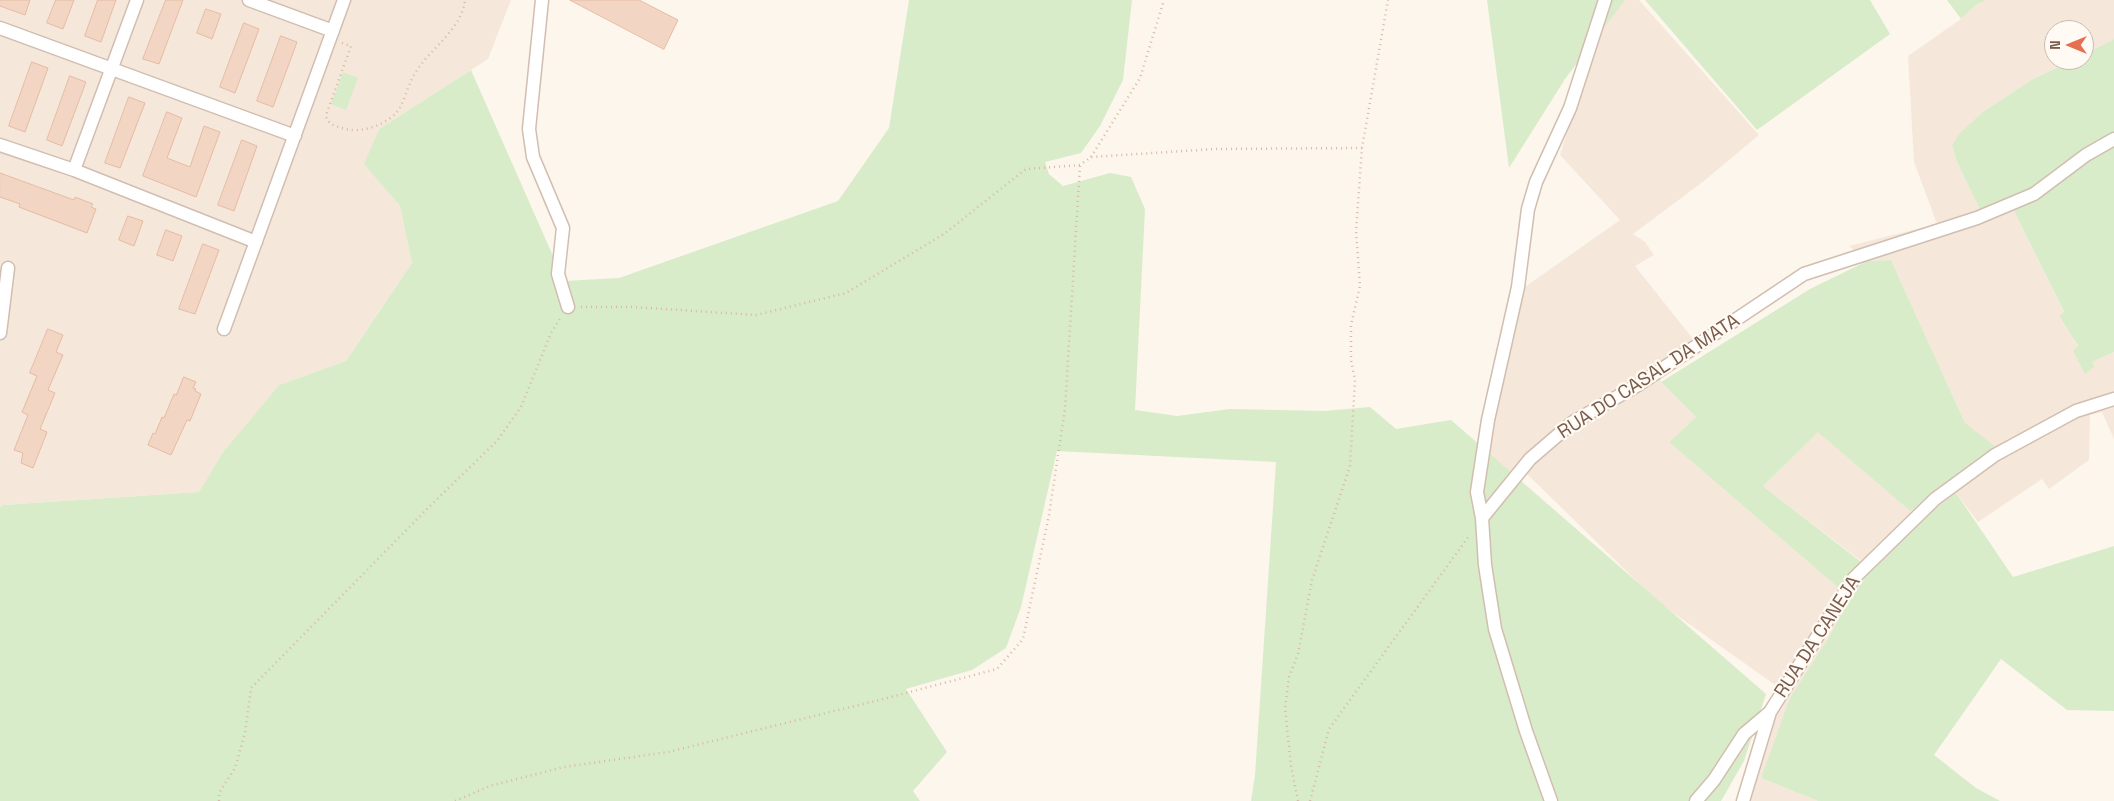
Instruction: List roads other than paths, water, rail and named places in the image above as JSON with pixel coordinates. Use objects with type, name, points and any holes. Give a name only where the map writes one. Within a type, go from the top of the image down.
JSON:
[{"type":"street","points":[[74,170],[137,0]]},
{"type":"street","points":[[249,0],[331,35]]},
{"type":"street","points":[[224,329],[344,0]]},
{"type":"street","points":[[542,0],[529,129],[534,157],[563,228],[558,274],[568,307]]},
{"type":"street","points":[[1551,801],[1526,731],[1495,628],[1485,565],[1482,518],[1477,492],[1488,420],[1518,287],[1528,209],[1536,182],[1570,108],[1605,0]]},
{"type":"street","points":[[0,28],[294,136]]},
{"type":"street","name":"RUA DO CASAL DA MATA","points":[[1482,518],[1530,460],[1573,422],[1660,371],[1804,274],[1977,218],[2034,194],[2086,155],[2114,140]]},
{"type":"street","points":[[0,145],[74,170],[256,242]]},
{"type":"street","points":[[0,333],[8,268]]},
{"type":"street","name":"RUA DA CANEJA","points":[[1770,712],[1854,578],[1935,498],[1995,455],[2076,411],[2114,399]]},
{"type":"street","points":[[1696,801],[1714,780],[1744,734],[1770,712]]},
{"type":"street","points":[[1743,801],[1770,712]]}]
